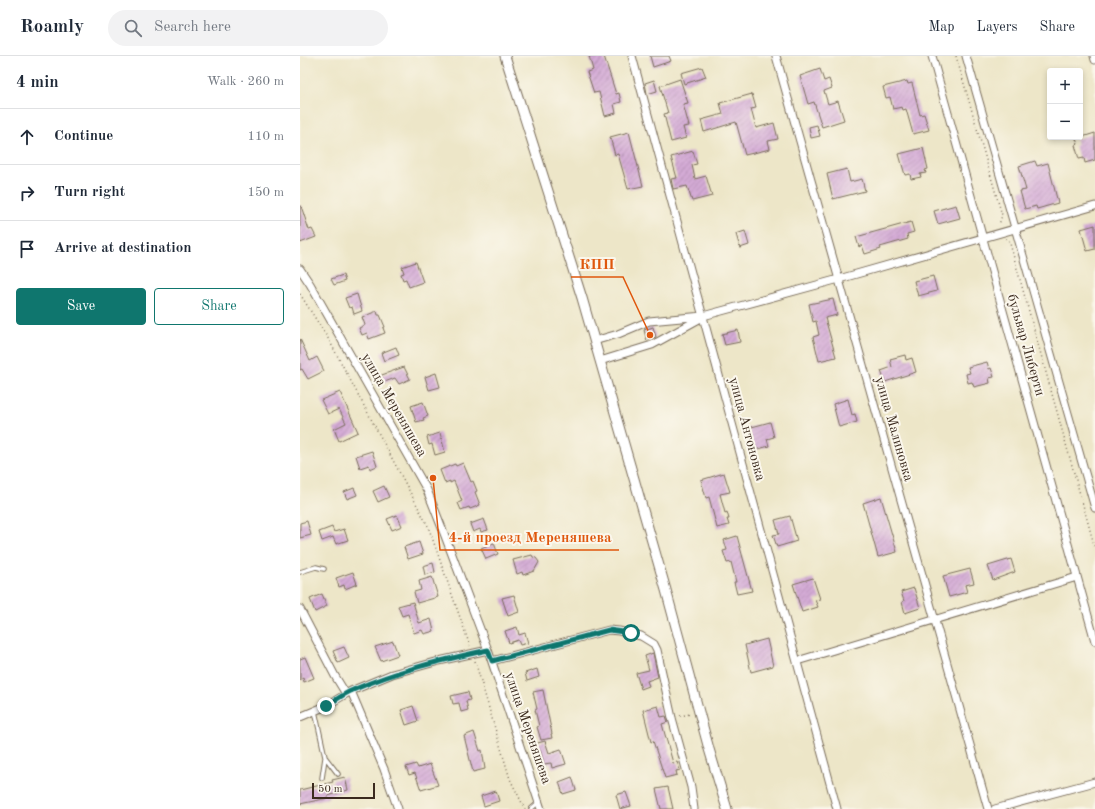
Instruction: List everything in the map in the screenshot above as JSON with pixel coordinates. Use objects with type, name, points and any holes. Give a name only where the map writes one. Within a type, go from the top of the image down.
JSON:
[{"type":"street","points":[[504,56],[580,292],[666,590],[727,809]]},
{"type":"street","name":"улица Антоновка","points":[[632,56],[837,809]]},
{"type":"street","name":"улица Малиновка","points":[[776,56],[988,809]]},
{"type":"street","name":"бульвар Либерти","points":[[932,56],[1095,641]]},
{"type":"street","name":"бульвар Либерти","points":[[966,56],[1095,508]]},
{"type":"street","points":[[1094,56],[1095,60]]},
{"type":"street","points":[[594,340],[618,334],[649,321],[703,316],[1095,206]]},
{"type":"street","name":"улица Мереняшева","points":[[300,270],[314,291],[426,490],[442,528],[492,661],[540,806]]},
{"type":"street","points":[[600,361],[652,345],[703,316]]},
{"type":"street","points":[[797,661],[1077,577]]},
{"type":"street","points":[[300,609],[335,676],[348,692],[384,769],[398,809]]},
{"type":"street","points":[[492,661],[609,630],[641,636],[654,644],[657,650],[672,718],[691,787],[694,809]]},
{"type":"street","points":[[300,717],[315,711],[348,692],[392,674],[488,650]]},
{"type":"street","points":[[995,809],[1095,782]]},
{"type":"lane","points":[[300,572],[316,567],[324,569]]},
{"type":"lane","points":[[315,711],[325,757],[322,778]]},
{"type":"lane","points":[[325,757],[338,774]]},
{"type":"lane","points":[[531,809],[540,806]]},
{"type":"path","points":[[956,56],[1002,215],[996,234],[1009,240],[1095,548]]},
{"type":"path","points":[[300,294],[329,340],[428,526],[472,653],[510,779],[525,809]]},
{"type":"path","points":[[672,718],[699,712]]},
{"type":"building","points":[[589,56],[604,56],[616,94],[619,93],[621,102],[614,104],[616,113],[605,116],[599,92],[594,93],[587,72],[593,70]]},
{"type":"building","points":[[650,56],[669,56],[671,61],[653,67]]},
{"type":"building","points":[[702,67],[706,77],[684,84],[681,73]]},
{"type":"building","points":[[820,69],[824,81],[829,79],[832,88],[824,91],[828,104],[838,101],[844,120],[822,127],[814,102],[808,104],[800,76]]},
{"type":"building","points":[[680,79],[688,103],[683,104],[689,126],[683,127],[686,138],[671,142],[664,114],[668,113],[660,86]]},
{"type":"building","points":[[654,80],[657,91],[647,94],[645,83]]},
{"type":"building","points":[[907,81],[908,84],[912,83],[920,115],[924,114],[929,130],[913,134],[906,109],[903,110],[902,107],[893,109],[890,97],[886,98],[883,87]]},
{"type":"building","points":[[752,94],[756,108],[751,109],[756,128],[774,123],[778,139],[768,141],[770,149],[745,155],[736,122],[704,132],[701,120],[723,114],[720,103]]},
{"type":"building","points":[[817,125],[820,136],[811,138],[809,127]]},
{"type":"building","points":[[629,132],[643,186],[628,189],[618,154],[615,155],[610,137]]},
{"type":"building","points":[[1095,133],[1095,160],[1085,163],[1084,158],[1079,159],[1075,145],[1078,144],[1076,140],[1083,140],[1083,137]]},
{"type":"building","points":[[923,148],[928,169],[925,170],[926,173],[920,174],[921,177],[911,179],[910,174],[905,175],[899,154]]},
{"type":"building","points":[[693,151],[697,164],[692,165],[695,179],[706,176],[712,196],[692,201],[687,186],[673,189],[671,179],[677,178],[671,157]]},
{"type":"building","points":[[1035,161],[1037,166],[1048,163],[1058,203],[1037,209],[1036,206],[1025,209],[1020,191],[1026,190],[1019,166]]},
{"type":"building","points":[[847,169],[850,182],[862,179],[865,191],[833,199],[827,174]]},
{"type":"building","points":[[956,205],[960,218],[938,224],[934,211]]},
{"type":"building","points":[[300,206],[309,230],[312,229],[316,237],[300,243]]},
{"type":"building","points":[[911,222],[914,232],[907,234],[908,239],[880,247],[881,249],[865,254],[862,245],[859,247],[856,237]]},
{"type":"building","points":[[1095,225],[1095,249],[1087,251],[1081,229]]},
{"type":"building","points":[[745,231],[749,245],[740,248],[736,234]]},
{"type":"building","points":[[416,262],[423,282],[409,287],[406,279],[403,280],[401,274],[404,273],[402,267]]},
{"type":"building","points":[[343,275],[345,281],[334,285],[331,279]]},
{"type":"building","points":[[933,276],[937,291],[918,296],[914,281]]},
{"type":"building","points":[[357,294],[362,311],[354,314],[352,307],[349,308],[345,298]]},
{"type":"building","points":[[833,299],[837,315],[825,318],[836,357],[819,361],[813,337],[819,335],[816,321],[813,322],[809,304]]},
{"type":"building","points":[[377,311],[385,327],[383,328],[385,333],[369,339],[367,333],[362,335],[359,328],[365,325],[362,317]]},
{"type":"building","points":[[653,327],[656,337],[647,341],[644,330]]},
{"type":"building","points":[[738,330],[740,342],[725,345],[722,334]]},
{"type":"building","points":[[300,339],[310,361],[317,357],[324,371],[308,379],[302,369],[300,370]]},
{"type":"building","points":[[396,347],[399,355],[384,361],[381,353]]},
{"type":"building","points":[[905,355],[906,360],[912,358],[916,372],[885,382],[881,371],[892,367],[890,359]]},
{"type":"building","points":[[987,362],[994,377],[989,378],[990,383],[974,387],[972,382],[968,383],[966,374],[970,373],[968,367]]},
{"type":"building","points":[[404,367],[410,379],[399,384],[395,378],[382,383],[379,376]]},
{"type":"building","points":[[436,373],[440,387],[429,390],[425,377]]},
{"type":"building","points":[[340,392],[358,432],[339,441],[334,429],[346,423],[339,409],[328,414],[321,400]]},
{"type":"building","points":[[848,399],[852,415],[855,414],[857,422],[839,427],[833,404]]},
{"type":"building","points":[[423,402],[428,416],[423,418],[424,420],[416,422],[411,406]]},
{"type":"building","points":[[770,422],[774,437],[767,439],[769,446],[755,450],[748,428]]},
{"type":"building","points":[[440,433],[445,452],[435,455],[432,444],[429,445],[427,437]]},
{"type":"building","points":[[372,451],[377,466],[370,469],[369,465],[360,468],[356,456]]},
{"type":"building","points":[[463,463],[471,482],[473,481],[480,505],[470,509],[469,507],[461,510],[458,503],[462,501],[454,481],[445,483],[440,470],[455,464],[456,466]]},
{"type":"building","points":[[724,473],[730,492],[720,494],[725,513],[727,512],[729,525],[717,528],[709,497],[706,498],[701,480]]},
{"type":"building","points":[[384,486],[389,497],[378,502],[373,491]]},
{"type":"building","points":[[354,488],[357,495],[347,499],[344,492]]},
{"type":"building","points":[[881,497],[897,552],[878,557],[863,503]]},
{"type":"building","points":[[397,515],[402,526],[392,530],[387,519]]},
{"type":"building","points":[[790,516],[797,541],[777,547],[773,535],[779,534],[775,520]]},
{"type":"building","points":[[484,519],[488,530],[481,532],[480,529],[473,532],[470,524]]},
{"type":"building","points":[[307,521],[311,535],[300,538],[300,523]]},
{"type":"building","points":[[332,527],[334,532],[344,529],[348,540],[336,544],[333,537],[322,541],[319,532]]},
{"type":"building","points":[[737,536],[752,591],[737,594],[734,582],[736,582],[731,562],[727,563],[723,551],[727,550],[724,540]]},
{"type":"building","points":[[419,542],[423,554],[408,559],[404,547]]},
{"type":"building","points":[[494,543],[498,554],[486,559],[481,548]]},
{"type":"building","points":[[532,555],[539,562],[534,571],[523,575],[522,572],[517,574],[513,560]]},
{"type":"building","points":[[1011,559],[1015,572],[993,580],[988,566]]},
{"type":"building","points":[[433,563],[435,572],[425,575],[423,566]]},
{"type":"building","points":[[970,569],[974,583],[965,585],[967,592],[949,597],[943,576]]},
{"type":"building","points":[[353,572],[357,584],[345,589],[344,585],[339,587],[336,578]]},
{"type":"building","points":[[432,577],[438,597],[417,603],[414,592],[421,590],[419,581]]},
{"type":"building","points":[[813,578],[820,599],[815,600],[818,607],[802,612],[793,584]]},
{"type":"building","points":[[914,588],[920,608],[905,613],[902,602],[904,601],[901,592]]},
{"type":"building","points":[[322,594],[327,606],[315,612],[310,599]]},
{"type":"building","points":[[514,595],[519,612],[508,616],[502,598]]},
{"type":"building","points":[[413,602],[419,623],[431,619],[434,631],[424,634],[422,630],[414,633],[408,614],[402,616],[398,606]]},
{"type":"building","points":[[517,627],[519,635],[525,633],[528,643],[520,645],[518,640],[509,643],[505,631]]},
{"type":"building","points":[[767,639],[773,666],[751,672],[745,645]]},
{"type":"building","points":[[393,641],[398,655],[381,661],[375,647]]},
{"type":"building","points":[[344,647],[349,658],[338,663],[333,651]]},
{"type":"building","points":[[653,653],[658,677],[647,681],[649,686],[641,689],[636,673],[649,670],[645,656]]},
{"type":"building","points":[[305,657],[314,678],[304,682],[303,678],[300,680],[300,659]]},
{"type":"building","points":[[537,669],[539,677],[527,681],[525,673]]},
{"type":"building","points":[[543,690],[552,738],[541,740],[537,727],[539,726],[533,692]]},
{"type":"building","points":[[468,692],[470,700],[466,701],[468,710],[461,712],[459,703],[453,704],[451,696]]},
{"type":"building","points":[[413,706],[418,721],[406,725],[401,710]]},
{"type":"building","points":[[658,706],[661,717],[666,716],[668,722],[662,724],[673,763],[677,762],[680,770],[676,771],[677,775],[665,778],[653,741],[651,742],[643,710]]},
{"type":"building","points":[[474,732],[480,751],[482,750],[485,769],[473,772],[464,736]]},
{"type":"building","points":[[545,741],[549,753],[561,749],[566,764],[552,768],[551,763],[544,764],[540,750],[536,751],[534,744]]},
{"type":"building","points":[[416,764],[418,768],[430,764],[438,785],[421,790],[415,773],[409,775],[406,767]]},
{"type":"building","points":[[345,777],[348,790],[328,796],[328,798],[300,804],[300,790],[333,782],[332,780]]},
{"type":"building","points":[[572,777],[576,790],[563,794],[559,782]]},
{"type":"building","points":[[668,787],[673,809],[661,809],[656,789]]},
{"type":"building","points":[[496,791],[499,801],[484,806],[481,796]]},
{"type":"building","points":[[626,792],[631,806],[620,809],[616,795]]},
{"type":"place","name":"КПП","points":[[650,335]]},
{"type":"place","name":"4-й проезд Мереняшева","points":[[433,478]]},
{"type":"route","points":[[326,706],[351,691],[392,674],[440,661],[488,650],[492,661],[609,630],[631,633]]}]
